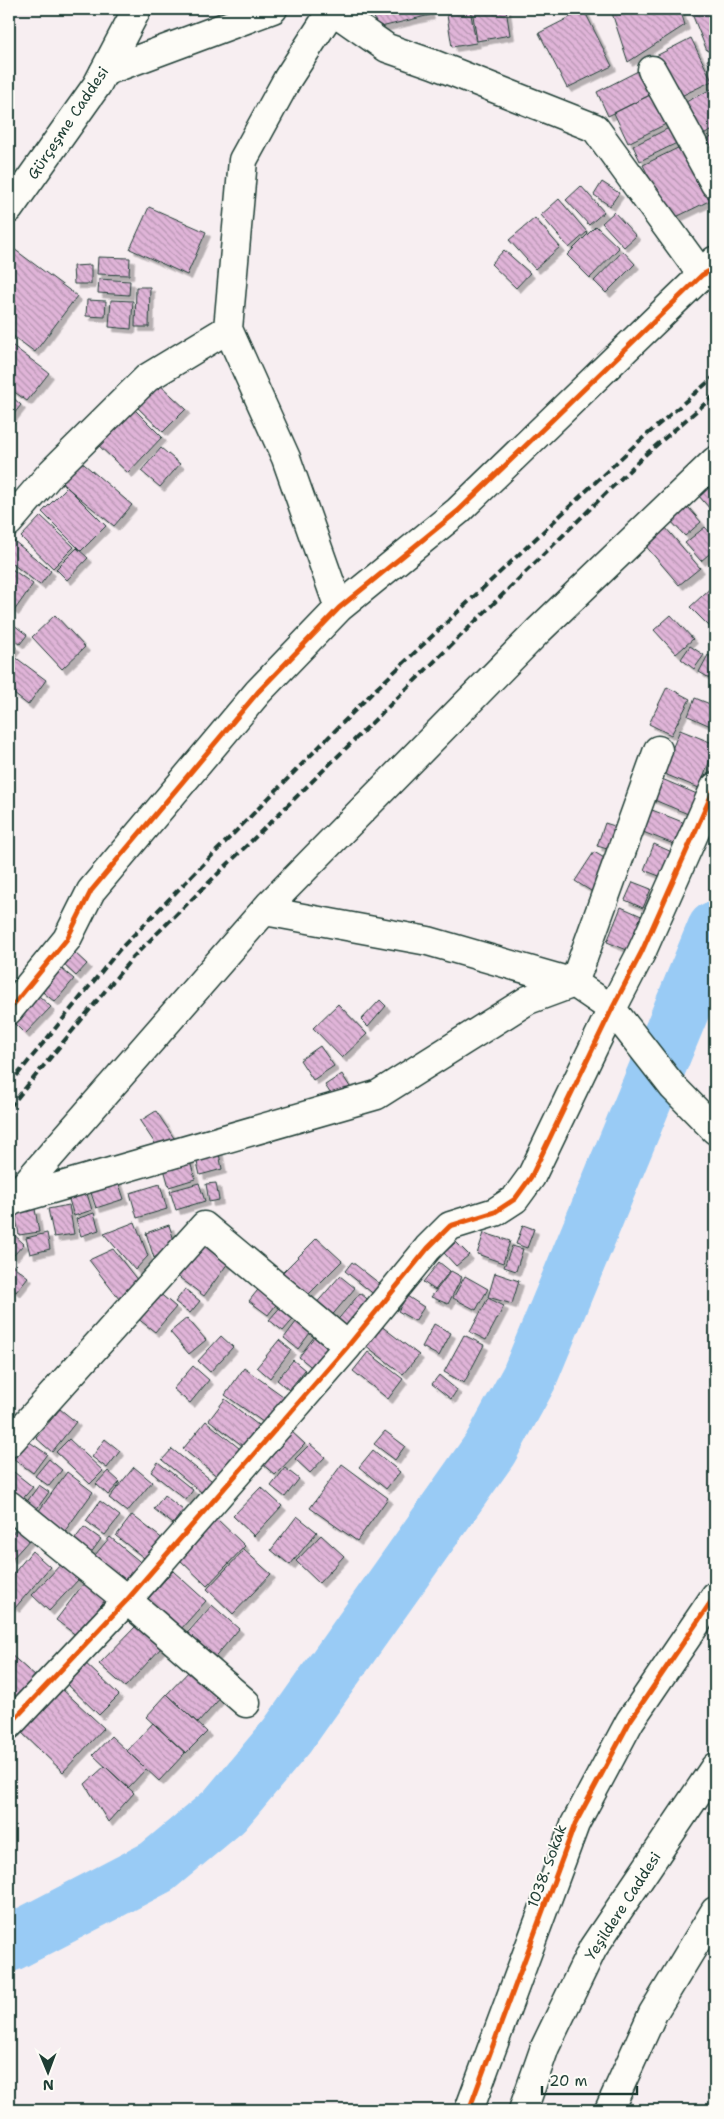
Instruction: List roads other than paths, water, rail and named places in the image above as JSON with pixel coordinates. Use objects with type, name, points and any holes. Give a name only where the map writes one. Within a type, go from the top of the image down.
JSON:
[{"type":"main road","name":"Gürçeşme Caddesi","points":[[9,209],[97,85],[137,9]]},
{"type":"main road","points":[[104,72],[273,9]]},
{"type":"main road","points":[[9,1010],[67,939],[91,891],[258,692],[339,608],[458,511],[711,268],[595,128],[433,64],[387,48],[332,9],[288,78],[242,160],[228,328],[286,458],[339,608]]},
{"type":"main road","points":[[652,70],[715,184]]},
{"type":"main road","points":[[9,522],[52,472],[147,378],[228,328]]},
{"type":"main road","points":[[10,1202],[265,911],[538,631],[715,461]]},
{"type":"main road","points":[[10,1202],[377,1095],[528,1000],[574,983],[658,750]]},
{"type":"main road","points":[[9,1725],[127,1600],[348,1346],[428,1248],[450,1226],[495,1212],[515,1200],[531,1177],[617,1016],[642,952],[715,787]]},
{"type":"main road","points":[[265,911],[428,940],[574,983],[617,1016],[673,1088],[715,1130]]},
{"type":"main road","points":[[9,1443],[204,1226],[348,1346]]},
{"type":"main road","points":[[9,1505],[127,1600],[246,1703]]},
{"type":"main road","name":"1038. Sokak","points":[[469,2110],[575,1824],[630,1721],[715,1596]]},
{"type":"main road","name":"Yeşildere Caddesi","points":[[524,2110],[545,2047],[593,1948],[715,1767]]},
{"type":"main road","points":[[608,2110],[653,2013],[715,1911]]},
{"type":"waterway","points":[[9,1944],[157,1867],[224,1811],[287,1736],[490,1449],[529,1378],[715,929]]},
{"type":"railway","points":[[9,1085],[120,949],[375,690],[636,444],[715,376]]},
{"type":"railway","points":[[9,1108],[133,957],[645,455],[715,395]]}]
